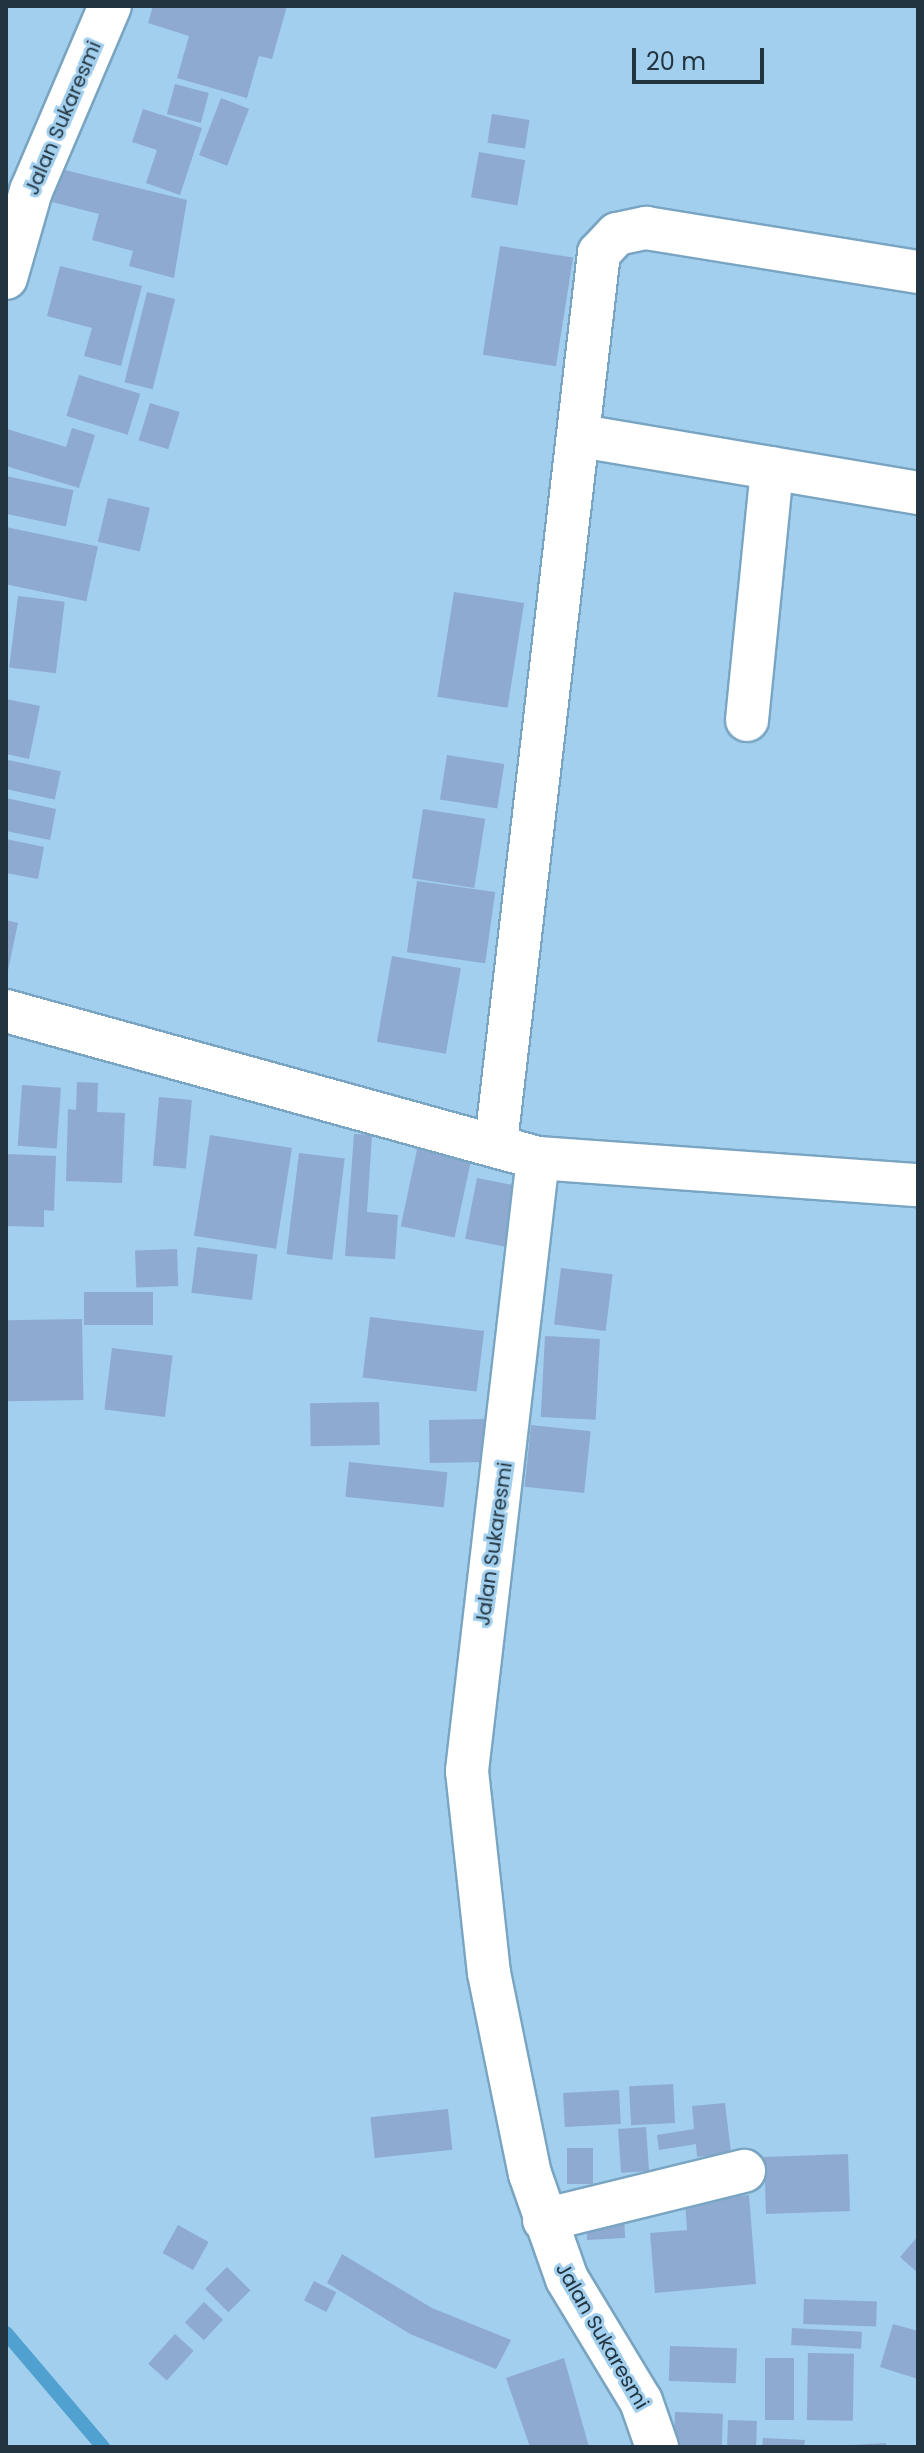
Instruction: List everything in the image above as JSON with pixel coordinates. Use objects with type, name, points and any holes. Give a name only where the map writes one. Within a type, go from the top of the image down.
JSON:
[{"type":"street","name":"Jalan Sukaresmi","points":[[6,278],[31,191],[110,6]]},
{"type":"street","points":[[496,1143],[581,436],[599,253],[617,234],[646,228],[918,272]]},
{"type":"street","points":[[581,436],[918,493]]},
{"type":"street","points":[[747,720],[772,468]]},
{"type":"street","points":[[6,1011],[496,1143],[538,1158],[918,1185]]},
{"type":"street","name":"Jalan Sukaresmi","points":[[538,1158],[467,1771],[489,1973],[544,2220],[567,2279],[641,2401],[657,2447]]},
{"type":"street","points":[[544,2220],[744,2171]]},
{"type":"building","points":[[153,6],[287,6],[272,59],[259,56],[247,98],[177,78],[189,36],[148,23]]},
{"type":"building","points":[[175,84],[209,93],[201,123],[167,114]]},
{"type":"building","points":[[221,98],[249,109],[227,166],[199,155]]},
{"type":"building","points":[[143,109],[202,128],[180,195],[146,183],[157,150],[132,142]]},
{"type":"building","points":[[492,114],[530,120],[525,149],[487,143]]},
{"type":"building","points":[[479,152],[525,160],[517,205],[471,197]]},
{"type":"building","points":[[61,169],[187,200],[174,278],[129,266],[133,251],[92,240],[99,214],[52,202]]},
{"type":"building","points":[[500,246],[573,258],[556,366],[483,355]]},
{"type":"building","points":[[60,266],[142,286],[121,366],[84,356],[92,328],[47,316]]},
{"type":"building","points":[[147,292],[175,299],[153,389],[125,382]]},
{"type":"building","points":[[79,375],[140,394],[128,435],[66,416]]},
{"type":"building","points":[[150,403],[180,412],[168,449],[139,440]]},
{"type":"building","points":[[72,428],[95,435],[79,488],[6,466],[7,429],[66,447]]},
{"type":"building","points":[[6,476],[73,490],[66,527],[6,514]]},
{"type":"building","points":[[108,498],[150,508],[140,552],[98,542]]},
{"type":"building","points":[[6,527],[98,547],[86,601],[6,584]]},
{"type":"building","points":[[454,592],[524,603],[508,708],[437,697]]},
{"type":"building","points":[[18,596],[65,602],[56,673],[9,667]]},
{"type":"building","points":[[6,699],[40,706],[29,759],[6,754]]},
{"type":"building","points":[[447,755],[504,764],[497,809],[440,799]]},
{"type":"building","points":[[8,760],[61,771],[55,800],[6,789]]},
{"type":"building","points":[[6,798],[56,809],[50,840],[6,831]]},
{"type":"building","points":[[423,809],[485,819],[474,888],[412,878]]},
{"type":"building","points":[[6,839],[44,847],[38,879],[6,873]]},
{"type":"building","points":[[417,881],[495,892],[485,963],[407,952]]},
{"type":"building","points":[[6,920],[18,923],[7,975],[6,975]]},
{"type":"building","points":[[392,956],[461,968],[446,1054],[377,1042]]},
{"type":"building","points":[[77,1082],[98,1083],[97,1112],[125,1113],[122,1183],[66,1181],[68,1109],[76,1110]]},
{"type":"building","points":[[22,1085],[61,1088],[57,1149],[18,1146]]},
{"type":"building","points":[[159,1097],[192,1100],[186,1169],[153,1166]]},
{"type":"building","points":[[354,1134],[372,1135],[367,1212],[398,1215],[395,1259],[345,1256]]},
{"type":"building","points":[[210,1135],[292,1148],[276,1249],[194,1236]]},
{"type":"building","points":[[418,1145],[472,1156],[455,1238],[401,1226]]},
{"type":"building","points":[[299,1153],[345,1159],[332,1260],[287,1254]]},
{"type":"building","points":[[6,1154],[56,1156],[54,1211],[44,1210],[44,1227],[6,1226]]},
{"type":"building","points":[[477,1178],[517,1186],[505,1247],[465,1239]]},
{"type":"building","points":[[197,1247],[258,1254],[252,1300],[191,1293]]},
{"type":"building","points":[[177,1249],[178,1286],[136,1287],[135,1250]]},
{"type":"building","points":[[561,1268],[613,1274],[606,1331],[554,1325]]},
{"type":"building","points":[[84,1292],[153,1292],[153,1325],[84,1325]]},
{"type":"building","points":[[370,1317],[484,1331],[477,1392],[363,1378]]},
{"type":"building","points":[[82,1319],[83,1400],[7,1401],[6,1320]]},
{"type":"building","points":[[545,1336],[600,1339],[596,1420],[541,1417]]},
{"type":"building","points":[[112,1348],[173,1355],[165,1417],[104,1410]]},
{"type":"building","points":[[379,1402],[380,1445],[311,1446],[310,1403]]},
{"type":"building","points":[[484,1419],[485,1462],[430,1463],[429,1420]]},
{"type":"building","points":[[531,1425],[591,1431],[584,1493],[525,1487]]},
{"type":"building","points":[[349,1462],[447,1472],[444,1507],[345,1497]]},
{"type":"building","points":[[673,2084],[675,2123],[631,2125],[629,2086]]},
{"type":"building","points":[[619,2090],[621,2124],[565,2127],[563,2093]]},
{"type":"building","points":[[725,2103],[731,2153],[697,2157],[696,2144],[659,2150],[657,2135],[694,2129],[692,2106]]},
{"type":"building","points":[[448,2109],[452,2150],[375,2158],[370,2117]]},
{"type":"building","points":[[646,2127],[649,2171],[621,2173],[618,2129]]},
{"type":"building","points":[[567,2148],[593,2148],[593,2184],[567,2184]]},
{"type":"building","points":[[848,2154],[850,2211],[766,2214],[764,2157]]},
{"type":"building","points":[[749,2195],[756,2284],[655,2293],[650,2233],[687,2230],[685,2201]]},
{"type":"building","points":[[624,2216],[625,2238],[587,2240],[586,2218]]},
{"type":"building","points":[[178,2225],[209,2242],[193,2270],[162,2253]]},
{"type":"building","points":[[918,2236],[918,2273],[900,2257]]},
{"type":"building","points":[[342,2254],[432,2308],[511,2340],[496,2369],[410,2334],[327,2283]]},
{"type":"building","points":[[227,2267],[250,2290],[228,2312],[205,2289]]},
{"type":"building","points":[[314,2281],[336,2292],[326,2312],[304,2301]]},
{"type":"building","points":[[804,2299],[877,2302],[876,2327],[803,2324]]},
{"type":"building","points":[[204,2302],[223,2320],[204,2340],[185,2322]]},
{"type":"building","points":[[893,2324],[918,2331],[918,2379],[880,2367]]},
{"type":"building","points":[[792,2328],[862,2332],[861,2349],[791,2345]]},
{"type":"building","points":[[175,2334],[194,2351],[167,2380],[148,2364]]},
{"type":"building","points":[[670,2346],[737,2348],[736,2383],[669,2381]]},
{"type":"building","points":[[808,2353],[854,2354],[853,2421],[807,2420]]},
{"type":"building","points":[[564,2358],[589,2447],[530,2447],[506,2378]]},
{"type":"building","points":[[765,2358],[794,2358],[794,2420],[765,2420]]},
{"type":"building","points":[[675,2412],[723,2414],[722,2447],[674,2447]]},
{"type":"building","points":[[728,2420],[757,2421],[756,2447],[727,2447]]},
{"type":"building","points":[[763,2438],[805,2440],[804,2447],[762,2447]]},
{"type":"building","points":[[886,2443],[886,2447],[852,2445]]},
{"type":"waterway","points":[[6,2333],[103,2447]]}]
